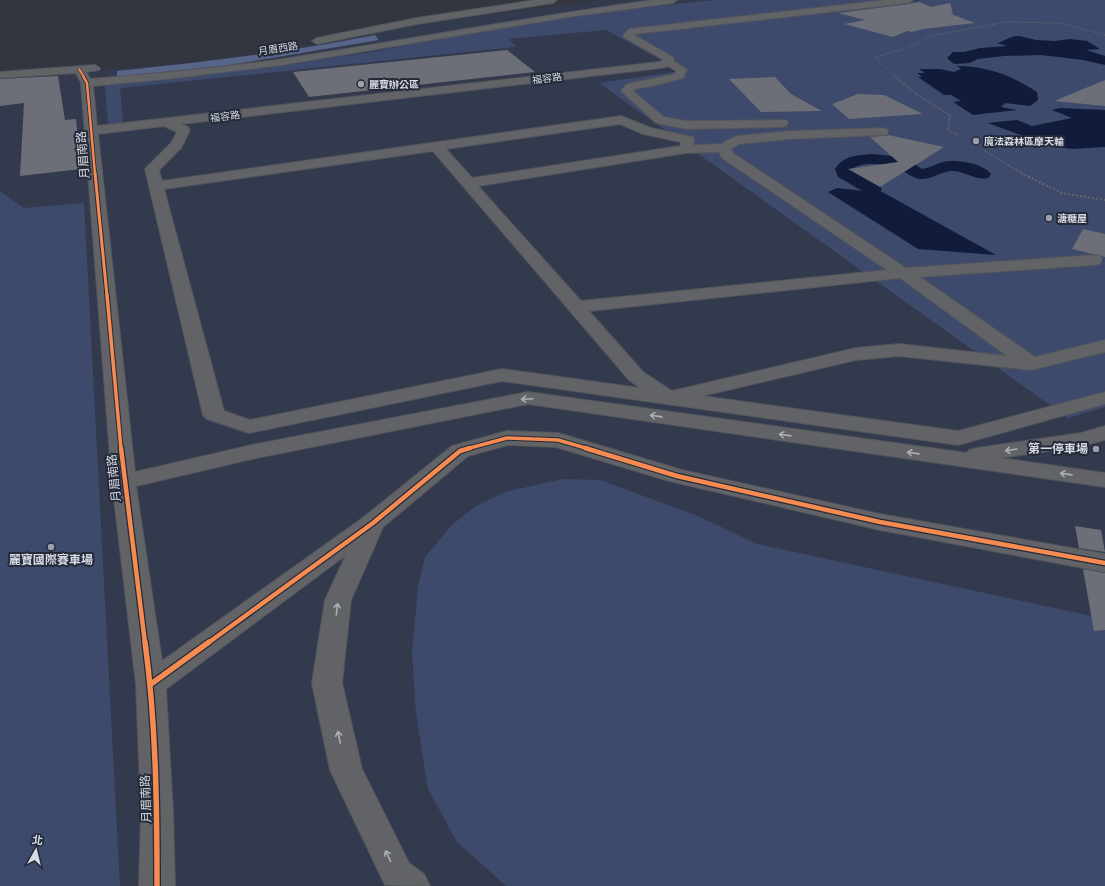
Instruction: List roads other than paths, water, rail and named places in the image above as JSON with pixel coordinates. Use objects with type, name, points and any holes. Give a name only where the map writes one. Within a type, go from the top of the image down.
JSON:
[{"type":"street","name":"月眉西路","points":[[307,43],[418,20],[553,0]]},
{"type":"street","points":[[0,75],[166,76],[282,62],[568,14],[673,0]]},
{"type":"street","points":[[660,120],[627,91],[631,86],[657,82],[679,76],[682,70],[669,62],[669,59],[628,36],[632,31],[909,0]]},
{"type":"street","points":[[775,16],[775,10],[789,4]]},
{"type":"street","name":"福容路","points":[[91,131],[661,65],[669,62]]},
{"type":"street","points":[[83,76],[103,68]]},
{"type":"street","name":"月眉南路","points":[[83,76],[91,131],[124,482],[151,684],[157,812],[157,886]]},
{"type":"street","points":[[156,186],[621,120],[647,131],[688,140],[686,149]]},
{"type":"street","points":[[628,124],[660,120],[687,125],[782,123]]},
{"type":"street","points":[[167,122],[184,130],[176,145],[152,169],[214,415],[249,427],[502,375],[958,438],[1105,398]]},
{"type":"street","points":[[469,184],[686,149],[724,148],[736,140],[790,135],[882,132]]},
{"type":"street","points":[[436,146],[636,376],[669,398],[856,354],[900,350],[1031,364],[1105,346]]},
{"type":"street","points":[[724,148],[727,154],[904,273],[1031,364]]},
{"type":"street","points":[[576,307],[904,273],[1094,260]]},
{"type":"street","points":[[124,482],[252,452],[528,398],[1105,480]]},
{"type":"street","points":[[952,458],[1082,439],[1105,433]]},
{"type":"street","points":[[151,684],[373,523],[460,451],[507,438],[558,440],[677,476],[880,522],[1105,563]]},
{"type":"street","points":[[373,523],[338,600],[327,683],[346,770],[397,874],[412,886]]},
{"type":"waterway","points":[[873,189],[844,173],[843,169],[854,161],[872,159],[898,163],[907,166],[920,174],[950,166],[967,168],[982,174]]},
{"type":"place","name":"麗寶辦公區","points":[[361,84]]},
{"type":"place","name":"魔法森林區摩天輪","points":[[976,141]]},
{"type":"place","name":"溏糖屋","points":[[1049,218]]},
{"type":"place","name":"第一停車場","points":[[1096,449]]},
{"type":"place","name":"麗寶國際賽車場","points":[[51,547]]}]
